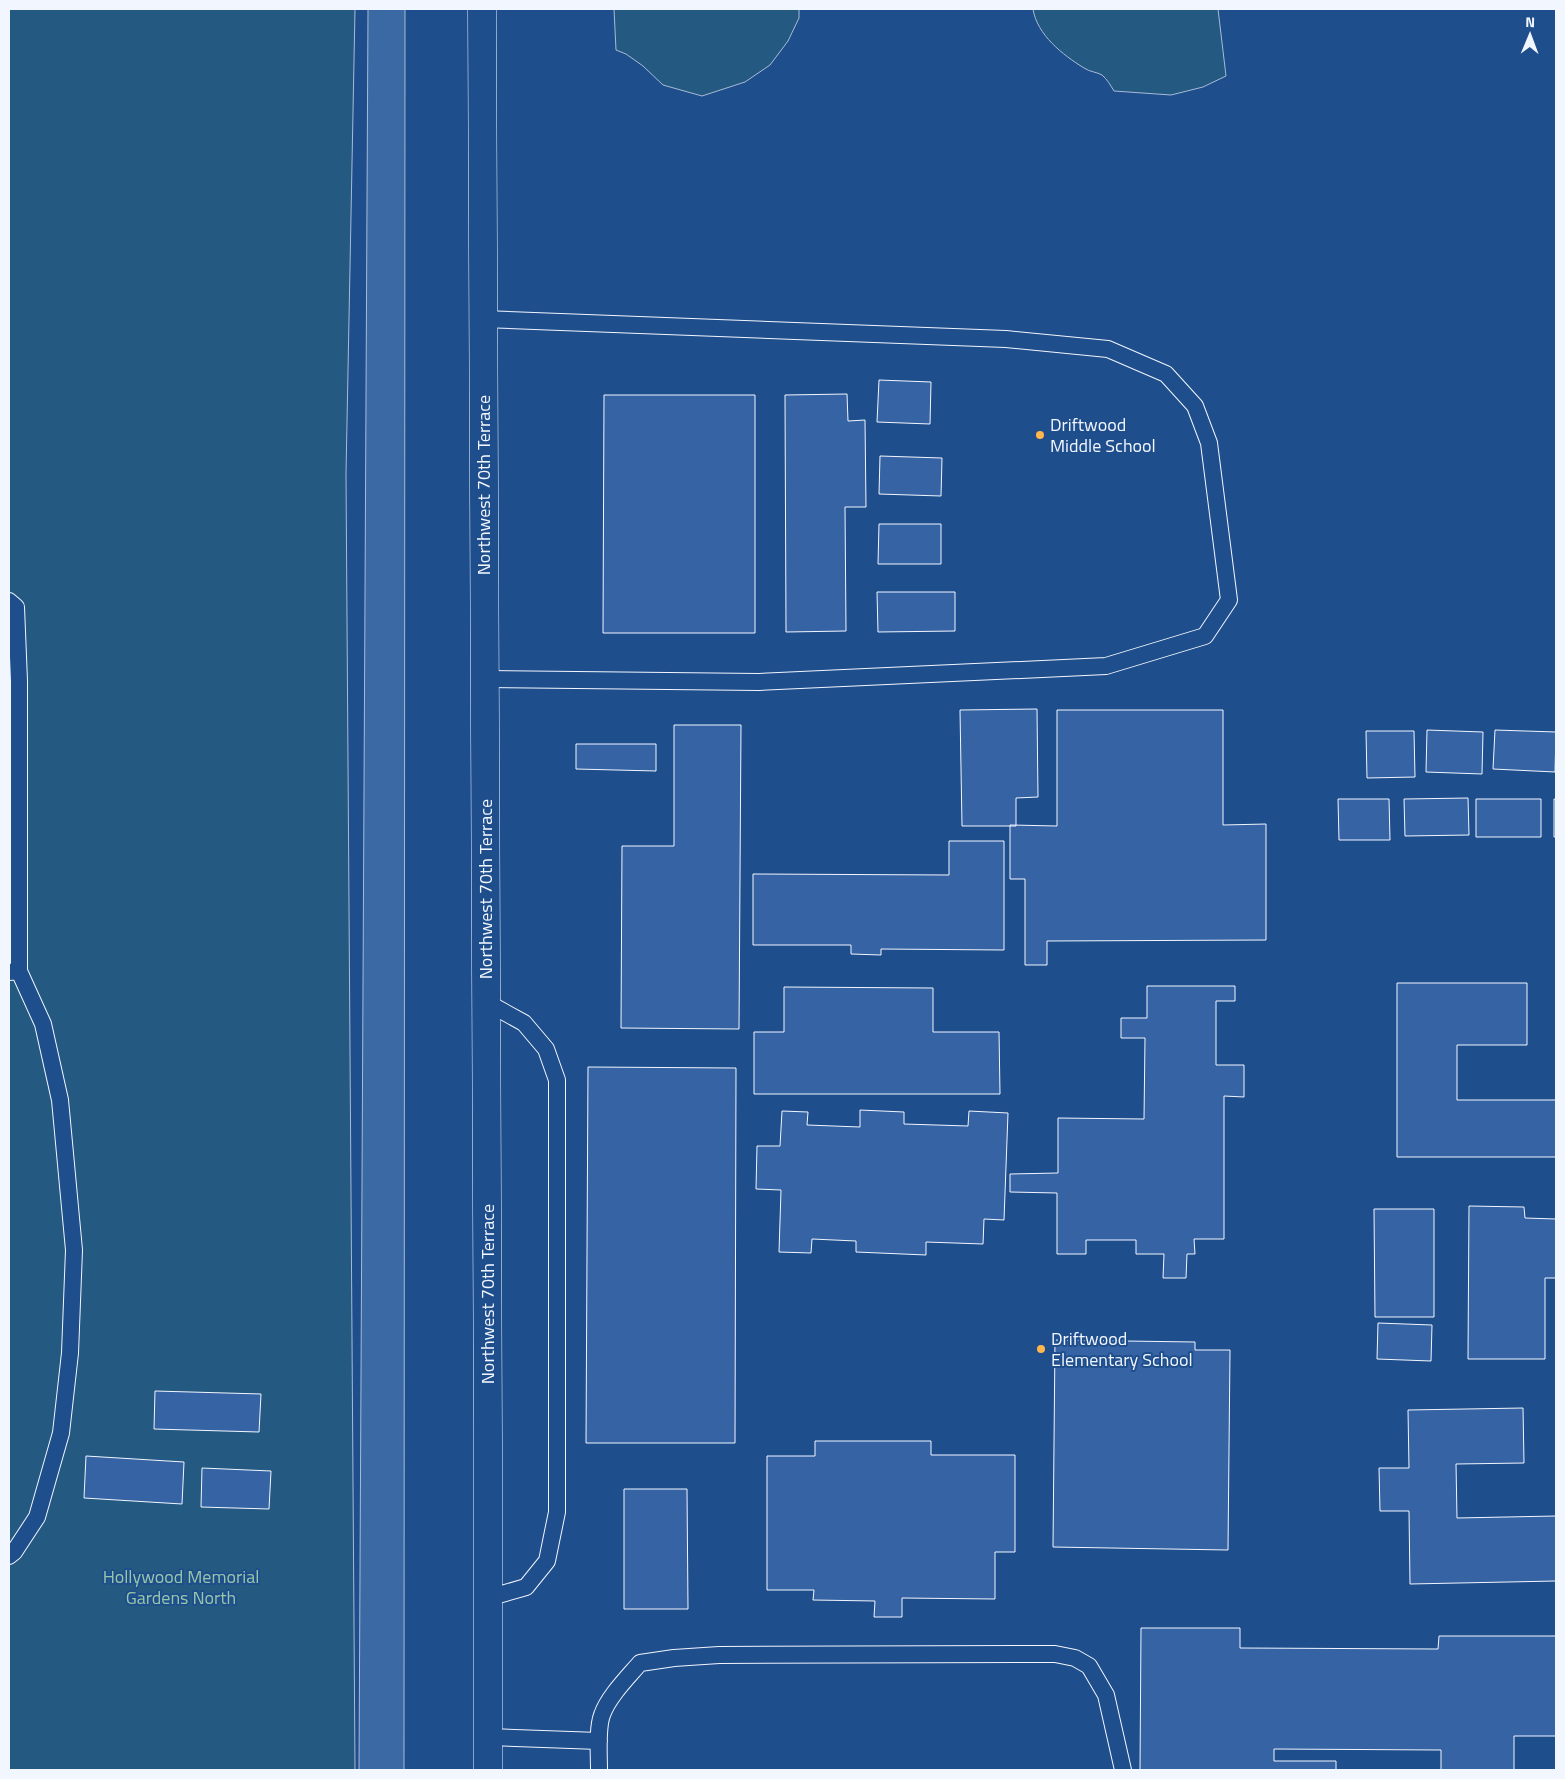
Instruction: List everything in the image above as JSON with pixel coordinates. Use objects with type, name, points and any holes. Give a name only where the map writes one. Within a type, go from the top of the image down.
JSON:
[{"type":"street","name":"Northwest 70th Terrace","points":[[482,9],[488,1770]]},
{"type":"lane","points":[[483,319],[1006,339],[1108,349],[1166,374],[1195,406],[1209,443],[1229,600],[1206,636],[1106,666],[759,682],[485,679]]},
{"type":"lane","points":[[9,601],[16,607],[19,681],[14,971],[43,1024],[60,1100],[74,1250],[70,1353],[61,1433],[37,1517],[14,1552],[9,1556]]},
{"type":"lane","points":[[486,1002],[524,1023],[546,1049],[557,1080],[557,1512],[547,1561],[526,1587],[488,1598]]},
{"type":"lane","points":[[599,1770],[599,1742],[602,1715],[619,1688],[640,1663],[674,1658],[720,1655],[1055,1654],[1075,1658],[1089,1666],[1102,1688],[1106,1695],[1123,1770]]},
{"type":"lane","points":[[488,1737],[599,1742]]},
{"type":"green space","name":"Hollywood Memorial Gardens North","points":[[9,9],[355,9],[346,474],[355,1770],[9,1770]]},
{"type":"green space","points":[[614,9],[799,9],[799,18],[788,41],[770,65],[745,82],[702,96],[663,85],[643,66],[626,54],[616,50]]},
{"type":"green space","points":[[1033,9],[1218,9],[1226,76],[1203,87],[1171,95],[1114,91],[1102,75],[1084,68],[1068,57],[1045,36],[1035,18]]},
{"type":"shaded area","points":[[368,9],[405,9],[404,1770],[359,1770]]},
{"type":"building","points":[[879,380],[931,382],[930,424],[877,422]]},
{"type":"building","points":[[847,394],[848,421],[865,420],[866,507],[845,507],[846,631],[786,632],[785,395]]},
{"type":"building","points":[[604,395],[755,395],[755,633],[603,633]]},
{"type":"building","points":[[880,456],[942,458],[941,496],[879,494]]},
{"type":"building","points":[[879,524],[941,524],[941,564],[878,564]]},
{"type":"building","points":[[877,592],[955,592],[955,631],[878,632]]},
{"type":"building","points":[[1037,709],[1038,797],[1016,798],[1016,826],[962,826],[960,710]]},
{"type":"building","points":[[1057,710],[1223,710],[1223,825],[1266,824],[1266,940],[1047,941],[1047,965],[1025,965],[1025,879],[1010,879],[1010,825],[1057,826]]},
{"type":"building","points":[[674,725],[741,725],[739,1029],[621,1028],[622,846],[674,846]]},
{"type":"building","points":[[1427,730],[1483,732],[1482,774],[1426,772]]},
{"type":"building","points":[[1495,730],[1556,732],[1555,772],[1493,769]]},
{"type":"building","points":[[1366,731],[1414,731],[1415,777],[1367,778]]},
{"type":"building","points":[[576,744],[656,744],[656,771],[576,769]]},
{"type":"building","points":[[1468,798],[1469,835],[1405,836],[1404,799]]},
{"type":"building","points":[[1338,799],[1389,799],[1390,840],[1339,840]]},
{"type":"building","points":[[1476,799],[1541,799],[1541,837],[1476,837]]},
{"type":"building","points":[[1554,799],[1556,799],[1556,837],[1554,837]]},
{"type":"building","points":[[949,841],[1004,841],[1004,950],[881,949],[881,955],[851,954],[851,945],[753,945],[753,874],[949,875]]},
{"type":"building","points":[[1397,983],[1527,983],[1527,1045],[1457,1045],[1457,1100],[1556,1100],[1556,1157],[1397,1157]]},
{"type":"building","points":[[1147,986],[1235,986],[1235,1001],[1216,1001],[1216,1065],[1244,1065],[1244,1097],[1224,1096],[1224,1239],[1194,1239],[1195,1254],[1187,1254],[1186,1278],[1163,1278],[1164,1254],[1136,1254],[1136,1240],[1086,1240],[1086,1254],[1057,1254],[1057,1193],[1010,1192],[1010,1174],[1058,1173],[1058,1118],[1144,1119],[1145,1038],[1121,1038],[1121,1018],[1147,1018]]},
{"type":"building","points":[[784,987],[933,988],[933,1032],[999,1032],[1000,1094],[754,1094],[754,1032],[784,1032]]},
{"type":"building","points":[[588,1067],[736,1068],[735,1443],[586,1443]]},
{"type":"building","points":[[860,1110],[904,1112],[904,1124],[968,1126],[969,1111],[1008,1113],[1004,1220],[984,1219],[983,1244],[926,1242],[926,1255],[856,1252],[856,1241],[812,1239],[811,1253],[779,1252],[781,1190],[756,1189],[757,1146],[780,1146],[782,1111],[808,1112],[807,1125],[860,1127]]},
{"type":"building","points":[[1469,1206],[1524,1207],[1525,1218],[1556,1219],[1556,1278],[1545,1278],[1545,1359],[1468,1359]]},
{"type":"building","points":[[1374,1209],[1434,1209],[1434,1317],[1375,1317]]},
{"type":"building","points":[[1378,1323],[1432,1325],[1431,1361],[1377,1359]]},
{"type":"building","points":[[1055,1340],[1195,1342],[1195,1350],[1230,1350],[1228,1550],[1053,1547]]},
{"type":"building","points":[[155,1391],[261,1394],[259,1432],[154,1429]]},
{"type":"building","points":[[1523,1408],[1524,1463],[1456,1464],[1457,1518],[1556,1516],[1556,1581],[1410,1584],[1409,1511],[1380,1511],[1379,1468],[1409,1468],[1408,1410]]},
{"type":"building","points":[[815,1441],[931,1441],[931,1455],[1015,1455],[1015,1552],[995,1552],[995,1599],[902,1598],[902,1617],[874,1617],[875,1601],[813,1600],[814,1590],[767,1590],[767,1456],[815,1456]]},
{"type":"building","points":[[86,1456],[184,1462],[182,1504],[84,1498]]},
{"type":"building","points":[[202,1468],[271,1471],[269,1509],[201,1507]]},
{"type":"building","points":[[624,1489],[687,1489],[688,1609],[624,1609]]},
{"type":"building","points":[[1141,1628],[1240,1628],[1240,1648],[1438,1649],[1439,1636],[1556,1636],[1556,1736],[1514,1736],[1514,1770],[1441,1770],[1441,1750],[1274,1749],[1274,1761],[1336,1761],[1336,1770],[1140,1770]]},
{"type":"place","name":"Driftwood Middle School","points":[[1040,435]]},
{"type":"place","name":"Driftwood Elementary School","points":[[1041,1349]]}]
